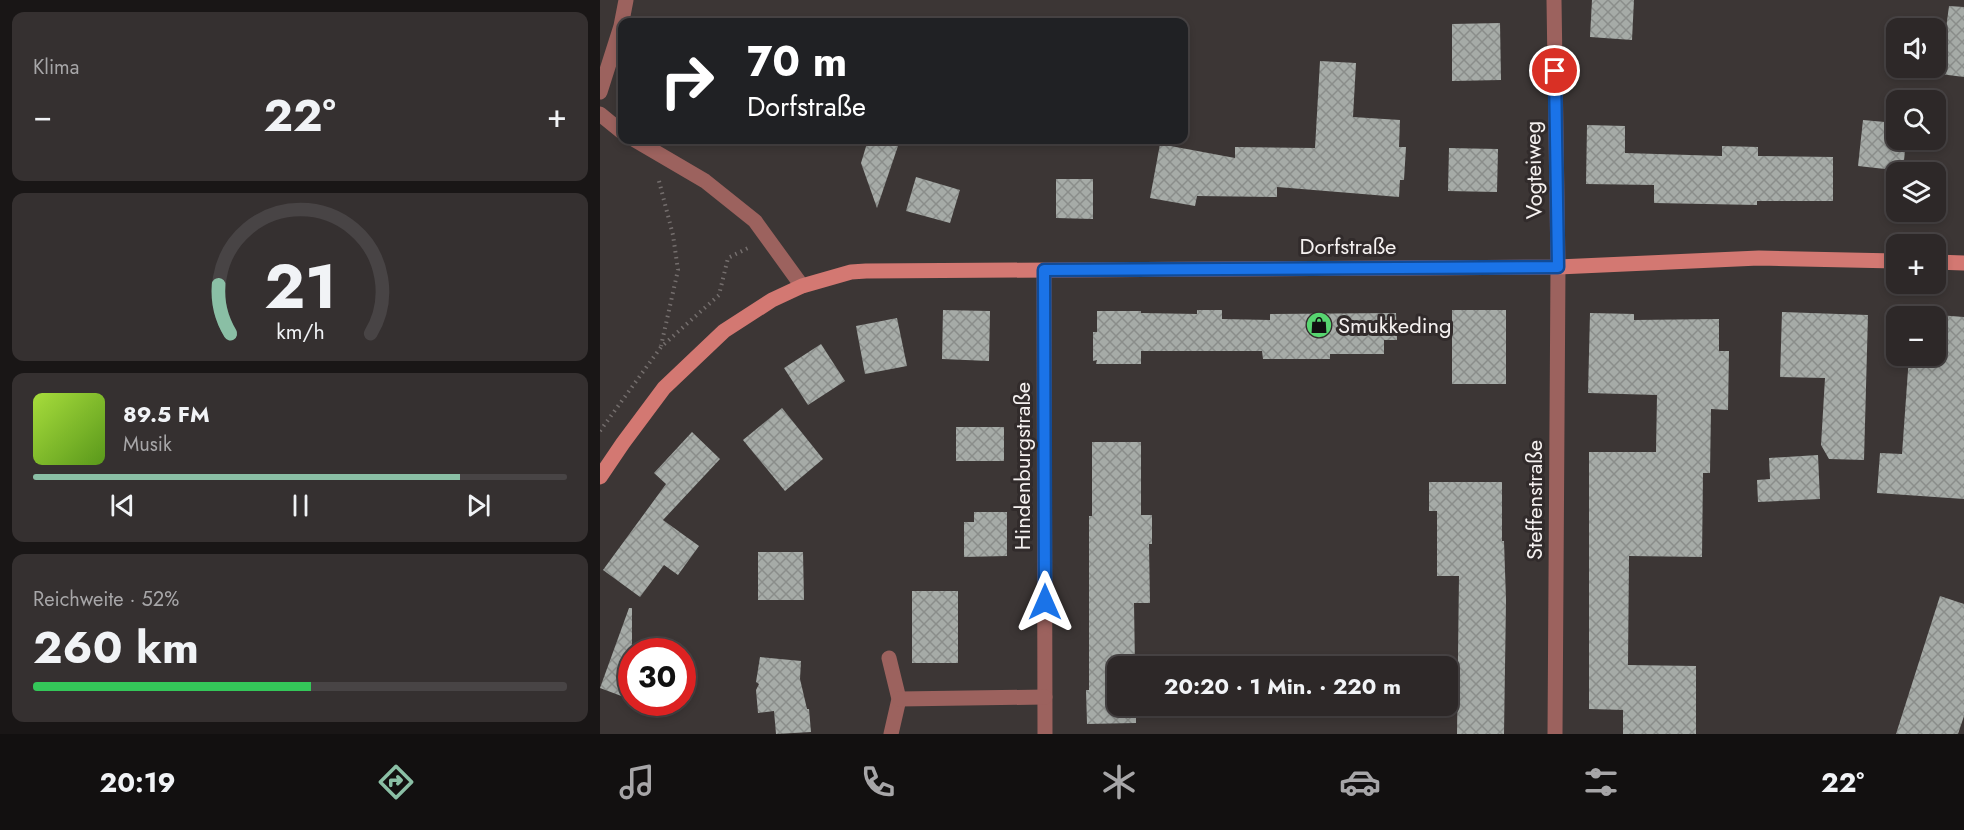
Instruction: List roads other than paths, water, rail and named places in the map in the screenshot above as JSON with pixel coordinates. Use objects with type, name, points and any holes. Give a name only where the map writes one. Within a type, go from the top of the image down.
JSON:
[{"type":"main road","name":"Dorfstraße","points":[[600,477],[664,388],[724,331],[772,300],[802,286],[851,272],[1558,267],[1759,258],[1886,261]]},
{"type":"main road","points":[[1946,262],[1964,263]]},
{"type":"street","points":[[623,18],[626,0]]},
{"type":"street","name":"Vogteiweg","points":[[1554,0],[1558,267]]},
{"type":"street","points":[[600,92],[618,35]]},
{"type":"street","points":[[600,114],[618,129]]},
{"type":"street","points":[[642,144],[705,181],[755,221],[802,286]]},
{"type":"street","name":"Steffenstraße","points":[[1555,734],[1558,267]]},
{"type":"street","name":"Hindenburgstraße","points":[[1044,270],[1045,734]]},
{"type":"street","points":[[889,658],[899,699],[891,734]]},
{"type":"street","points":[[899,699],[1045,697]]},
{"type":"place","name":"Smukkeding","points":[[1319,325]]}]
